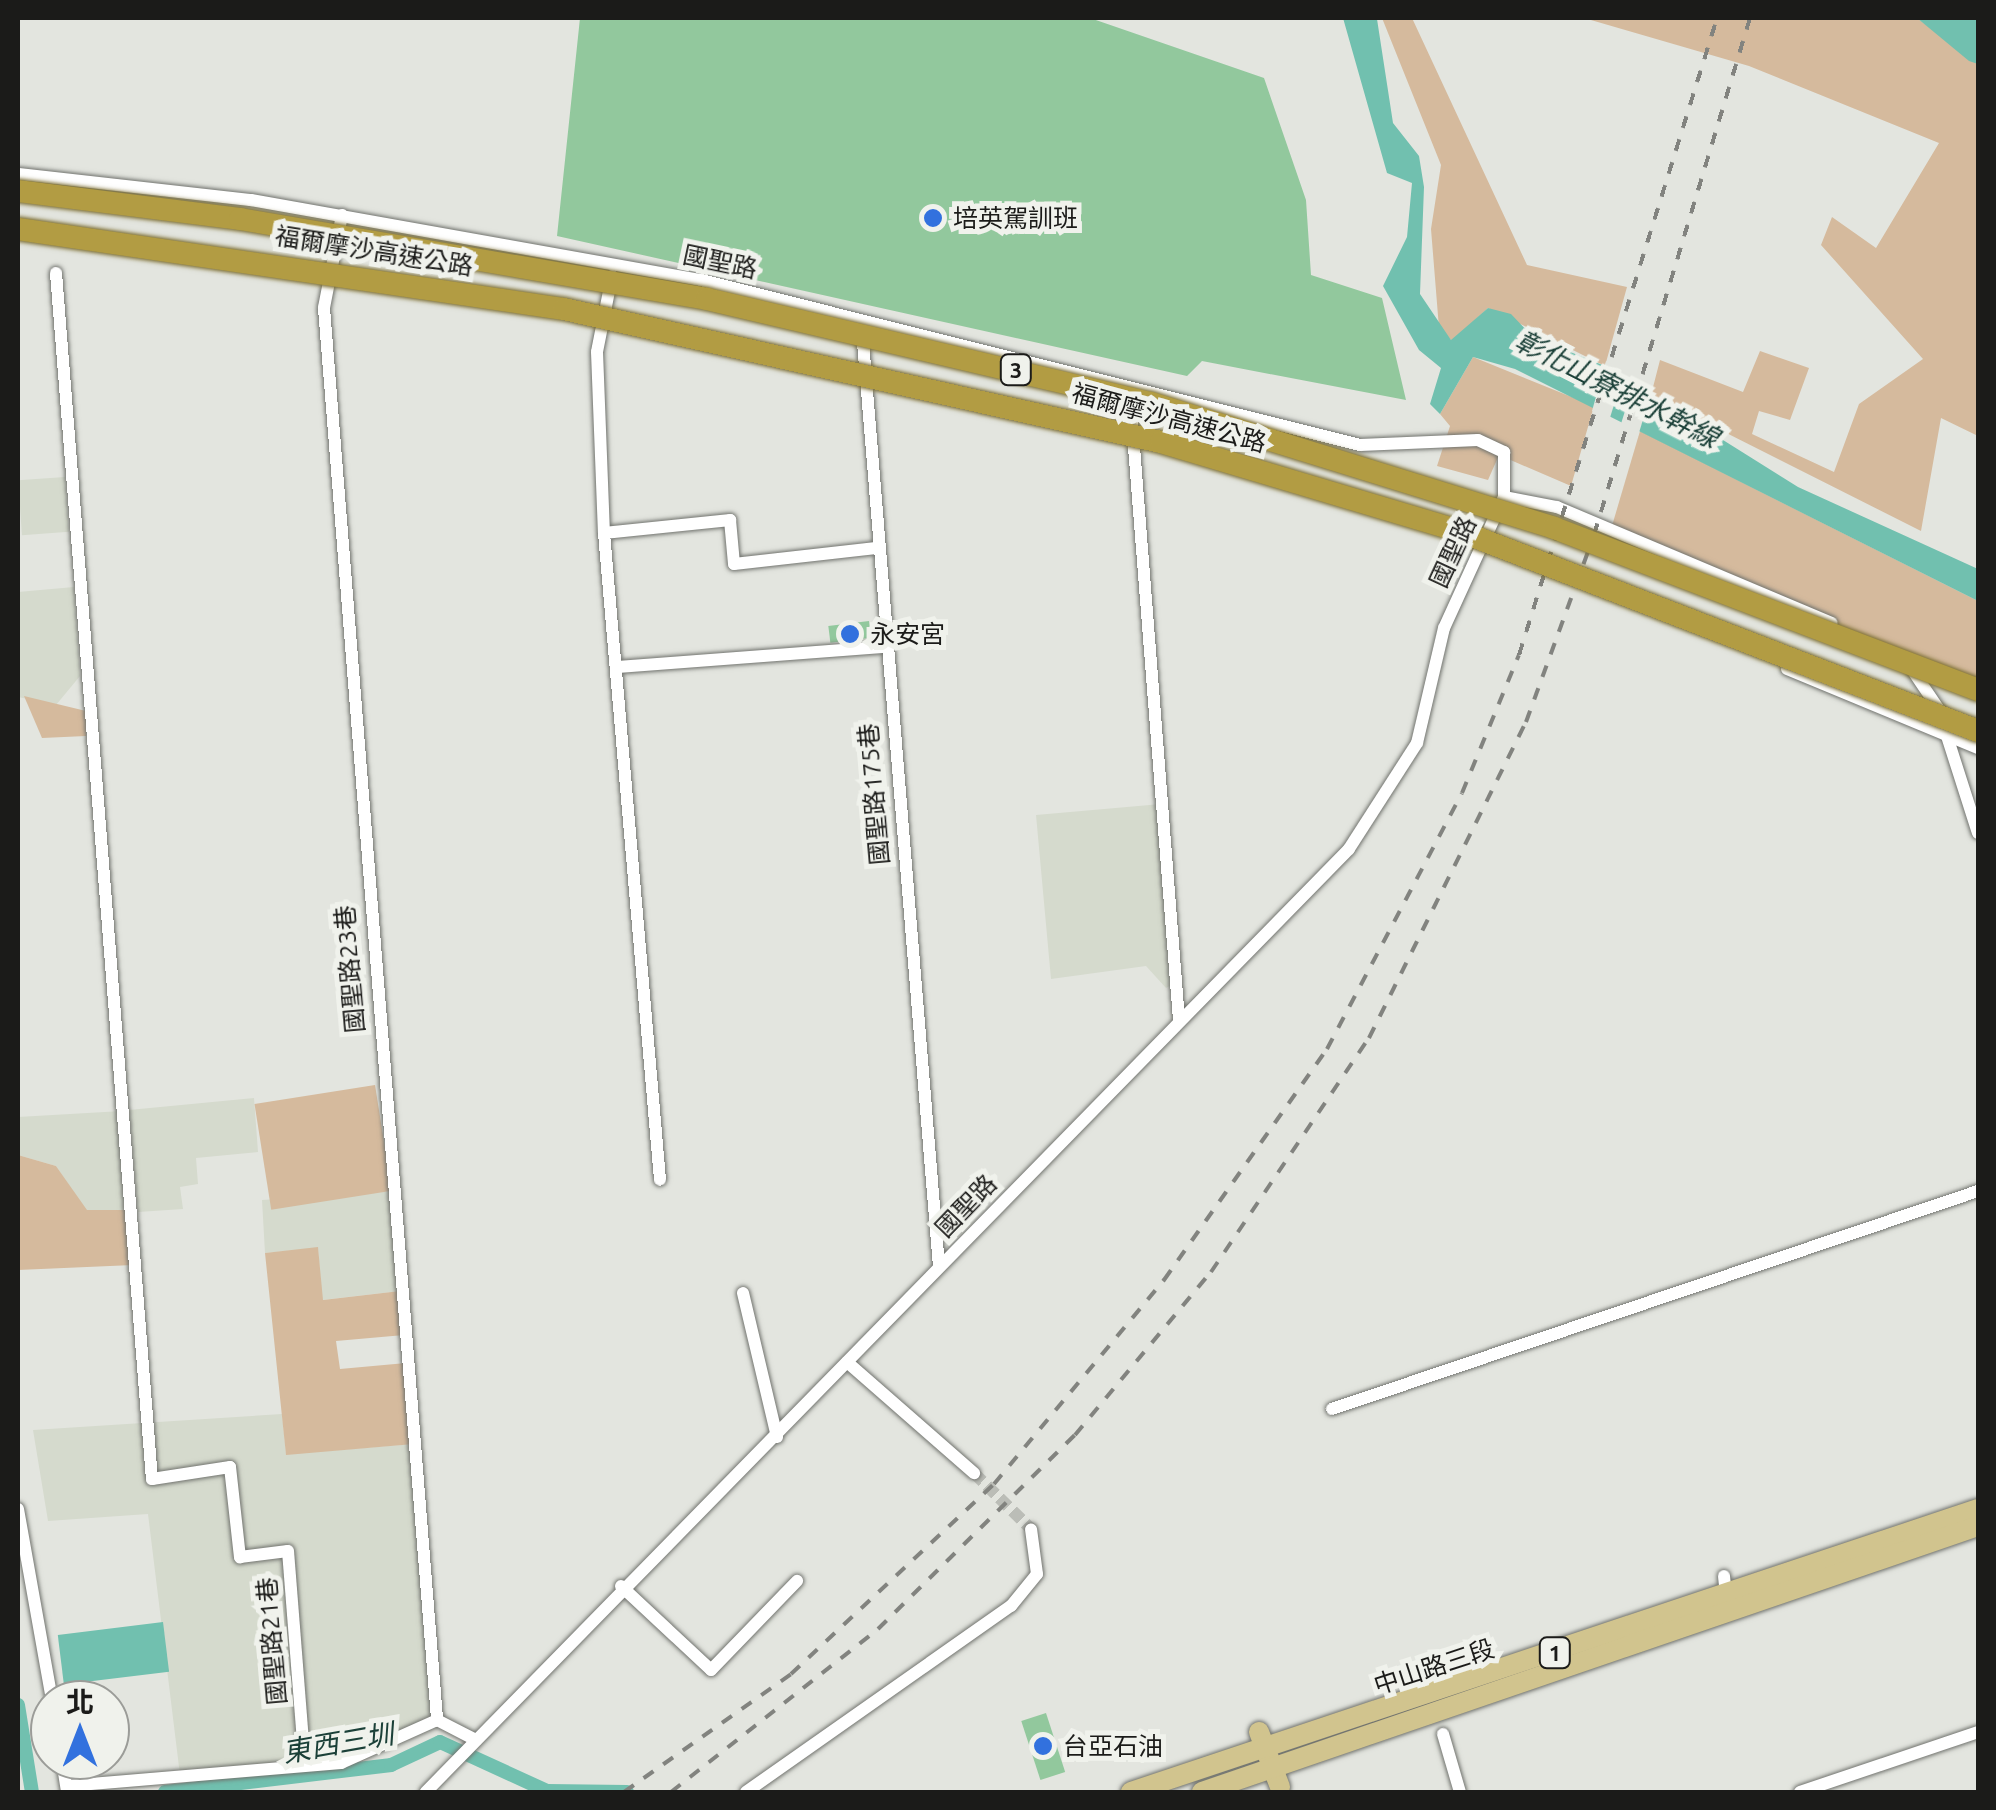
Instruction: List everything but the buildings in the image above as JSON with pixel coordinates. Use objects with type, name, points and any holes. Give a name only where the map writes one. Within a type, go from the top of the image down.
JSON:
[{"type":"highway","name":"福爾摩沙高速公路","points":[[18,191],[240,219],[707,299],[1151,403],[1554,528],[1978,690]]},
{"type":"highway","name":"福爾摩沙高速公路","points":[[18,229],[564,310],[1084,422],[1462,532],[1978,731]]},
{"type":"main road","name":"中山路三段","points":[[1202,1792],[1269,1759],[1725,1586],[1978,1509]]},
{"type":"main road","name":"中山路三段","points":[[1131,1792],[1269,1759],[1978,1526]]},
{"type":"street","name":"國聖路","points":[[18,174],[342,214],[614,264],[861,317],[1360,446],[1495,442],[1506,463],[1504,497],[1444,628],[1416,743],[1392,790],[1348,849],[938,1266],[777,1437],[621,1586],[426,1792]]},
{"type":"street","name":"國聖路23巷","points":[[342,214],[324,308],[437,1720]]},
{"type":"street","points":[[614,264],[597,352],[604,533],[660,1180]]},
{"type":"street","name":"國聖路21巷","points":[[56,273],[152,1479],[230,1467],[240,1557],[288,1551],[305,1766]]},
{"type":"street","name":"國聖路175巷","points":[[861,317],[876,548],[938,1266]]},
{"type":"street","points":[[1129,384],[1179,1020]]},
{"type":"street","points":[[1504,497],[1632,537],[1898,657],[1924,682],[1978,833]]},
{"type":"street","points":[[604,533],[730,520],[734,564],[876,548]]},
{"type":"street","points":[[617,667],[886,647]]},
{"type":"street","points":[[1744,652],[1978,748]]},
{"type":"street","points":[[1332,1409],[1978,1191]]},
{"type":"street","points":[[743,1293],[777,1437]]},
{"type":"street","points":[[846,1362],[974,1474]]},
{"type":"street","points":[[18,1509],[48,1680]]},
{"type":"street","points":[[746,1792],[1011,1606],[1037,1574],[1031,1530]]},
{"type":"street","points":[[621,1586],[711,1670],[797,1582]]},
{"type":"street","points":[[67,1789],[373,1756],[437,1720],[476,1740]]},
{"type":"street","points":[[1800,1792],[1978,1732]]},
{"type":"street","points":[[1443,1734],[1460,1792]]},
{"type":"shaded area","points":[[1382,18],[1412,18],[1527,265],[1627,287],[1605,366],[1488,308],[1452,341],[1439,328],[1431,229],[1441,165]]},
{"type":"shaded area","points":[[1584,18],[1917,18],[1978,64],[1978,436],[1941,418],[1921,531],[1651,395],[1660,360],[1743,392],[1760,351],[1809,368],[1790,420],[1759,411],[1752,434],[1834,472],[1859,404],[1923,359],[1821,245],[1832,217],[1876,248],[1939,143],[1749,66]]},
{"type":"shaded area","points":[[1473,357],[1594,406],[1571,486],[1499,455],[1488,480],[1437,466],[1450,426],[1440,414]]},
{"type":"shaded area","points":[[1640,431],[1978,601],[1978,691],[1609,536]]},
{"type":"shaded area","points":[[65,477],[69,532],[22,535],[18,480]]},
{"type":"shaded area","points":[[74,587],[80,676],[56,705],[18,697],[18,592]]},
{"type":"shaded area","points":[[24,696],[86,711],[86,736],[42,738]]},
{"type":"shaded area","points":[[1161,804],[1177,982],[1166,988],[1146,966],[1051,979],[1036,815]]},
{"type":"shaded area","points":[[375,1085],[392,1191],[271,1210],[255,1104]]},
{"type":"shaded area","points":[[254,1098],[258,1152],[196,1158],[198,1184],[180,1187],[183,1209],[138,1212],[129,1110]]},
{"type":"shaded area","points":[[122,1111],[127,1210],[86,1210],[56,1166],[18,1155],[18,1117]]},
{"type":"shaded area","points":[[18,1155],[56,1166],[87,1210],[127,1210],[133,1265],[18,1270]]},
{"type":"shaded area","points":[[392,1191],[400,1291],[322,1300],[318,1248],[265,1253],[262,1200]]},
{"type":"shaded area","points":[[318,1247],[323,1300],[400,1291],[404,1335],[336,1341],[340,1369],[406,1363],[414,1444],[286,1455],[265,1253]]},
{"type":"shaded area","points":[[282,1414],[286,1454],[414,1444],[432,1722],[365,1760],[180,1775],[148,1514],[48,1521],[33,1430]]},
{"type":"water","name":"彰化山寮排水幹線","points":[[1343,18],[1377,19],[1393,123],[1419,156],[1424,187],[1420,294],[1451,340],[1488,308],[1511,314],[1533,337],[1605,366],[1798,487],[1978,569],[1978,601],[1515,369],[1473,357],[1440,414],[1430,404],[1441,368],[1419,350],[1383,286],[1407,237],[1412,183],[1387,173]]},
{"type":"water","points":[[1917,18],[1978,18],[1978,64],[1969,61]]},
{"type":"water","points":[[163,1622],[169,1672],[63,1680],[58,1635]]},
{"type":"pier","points":[[1606,361],[1624,372],[1609,421],[1592,411]]},
{"type":"pier","points":[[1635,379],[1652,390],[1638,436],[1620,427]]},
{"type":"waterway","points":[[18,1705],[32,1792]]},
{"type":"waterway","name":"東西三圳","points":[[165,1792],[391,1765],[440,1742],[547,1791],[627,1792]]},
{"type":"tunnel","points":[[974,1473],[1031,1529]]},
{"type":"railway","points":[[624,1792],[791,1674],[994,1484],[1164,1280],[1327,1049],[1462,793],[1519,655],[1717,18]]},
{"type":"railway","points":[[671,1792],[878,1629],[1075,1435],[1211,1272],[1369,1038],[1526,722],[1594,535],[1750,18]]},
{"type":"place","name":"培英駕訓班","points":[[933,218]]},
{"type":"place","name":"永安宮","points":[[850,634]]},
{"type":"place","name":"台亞石油","points":[[1043,1746]]}]
